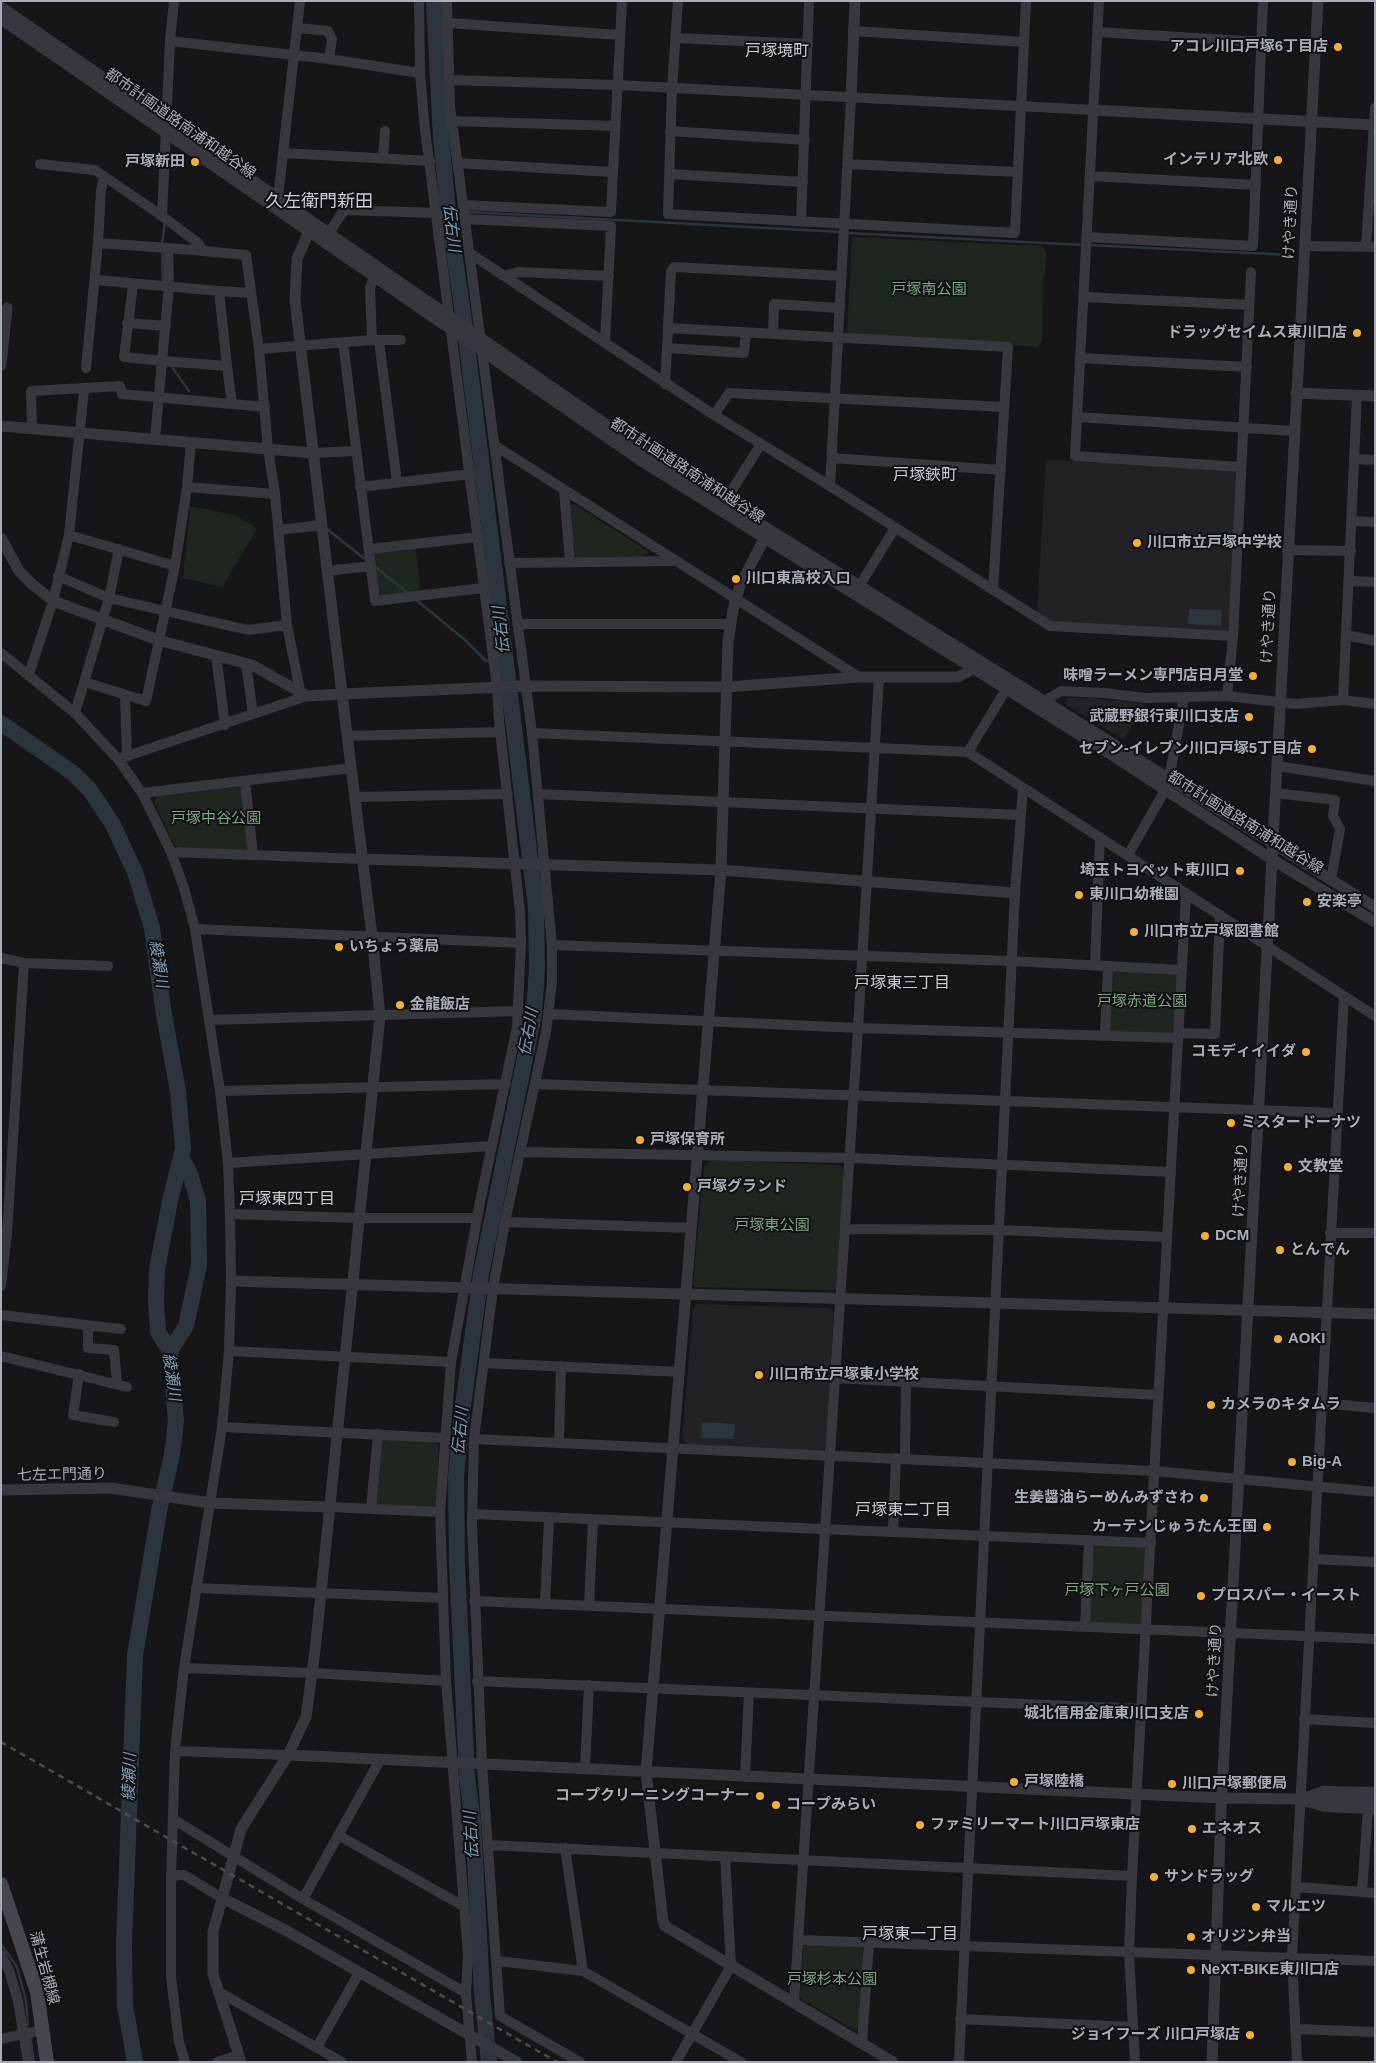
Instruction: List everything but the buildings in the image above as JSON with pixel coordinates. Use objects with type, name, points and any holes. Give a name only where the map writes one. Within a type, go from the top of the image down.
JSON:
[{"type":"main road","name":"蒲生岩槻線","points":[[1,1884],[37,1992],[47,2062]]},
{"type":"street","points":[[162,216],[170,40],[174,1]]},
{"type":"street","points":[[278,198],[300,1]]},
{"type":"street","points":[[419,1],[420,73],[470,474],[476,537],[497,688],[500,732],[518,863],[522,943],[519,1011],[506,1084],[491,1146],[477,1218],[467,1288],[451,1362],[440,1512],[446,1681],[468,1955],[466,1993],[473,2038],[472,2062]]},
{"type":"street","points":[[447,1],[452,121],[470,254],[477,342],[494,445],[532,733],[552,945],[549,1014],[536,1084],[490,1289],[484,1363],[474,1439],[472,1514],[478,1764],[488,1844],[498,1961],[500,2016],[580,2062]]},
{"type":"street","points":[[463,205],[611,212],[622,1]]},
{"type":"street","points":[[678,1],[672,88],[668,214],[1015,233],[1016,172],[1026,1]]},
{"type":"street","points":[[801,221],[810,1]]},
{"type":"street","points":[[830,486],[855,1]]},
{"type":"street","points":[[1099,1],[1075,456],[1241,467]]},
{"type":"street","points":[[1087,237],[1253,246],[1263,1]]},
{"type":"street","name":"けやき通り","points":[[1212,2062],[1222,1798],[1273,860],[1287,550],[1318,1]]},
{"type":"street","name":"都市計画道路南浦和越谷線","points":[[1,7],[278,198],[310,227],[329,233],[376,271]]},
{"type":"street","name":"都市計画道路南浦和越谷線","points":[[1,19],[166,132],[376,271],[477,342],[724,503],[767,535]]},
{"type":"street","points":[[448,22],[620,35]]},
{"type":"street","points":[[298,28],[328,31],[332,39],[329,59]]},
{"type":"street","points":[[853,32],[1024,42]]},
{"type":"street","points":[[1098,32],[1262,42]]},
{"type":"street","points":[[676,38],[808,44]]},
{"type":"street","points":[[170,40],[294,57],[329,59],[420,73]]},
{"type":"street","points":[[449,80],[618,85],[1021,108],[1374,125]]},
{"type":"street","points":[[1305,246],[1371,247],[1375,108]]},
{"type":"street","points":[[452,121],[615,126]]},
{"type":"street","points":[[383,158],[385,131]]},
{"type":"street","points":[[670,131],[805,140]]},
{"type":"street","points":[[283,152],[430,161]]},
{"type":"street","points":[[457,163],[612,172]]},
{"type":"street","points":[[40,164],[95,170],[198,243],[203,251]]},
{"type":"street","points":[[847,164],[1016,172]]},
{"type":"street","points":[[670,174],[802,182]]},
{"type":"street","points":[[1090,176],[1256,185]]},
{"type":"street","points":[[86,368],[93,287],[96,280],[101,190],[104,177]]},
{"type":"street","points":[[329,233],[344,210],[437,213]]},
{"type":"street","points":[[464,219],[611,226],[605,342]]},
{"type":"street","points":[[217,2062],[240,2058],[218,1992],[214,1974],[213,1932],[232,1857],[241,1829],[288,1755],[306,1717],[330,1508],[380,1016],[372,936],[313,454],[302,345],[295,300],[297,259],[310,227]]},
{"type":"street","points":[[98,243],[246,255],[259,349],[268,449],[279,530],[287,625],[303,693]]},
{"type":"street","points":[[155,439],[169,286],[168,248]]},
{"type":"street","points":[[470,254],[605,342],[665,384],[1050,626],[1233,636]]},
{"type":"street","points":[[665,384],[671,271],[674,267],[841,276]]},
{"type":"street","points":[[376,271],[370,288],[376,341],[398,482]]},
{"type":"street","points":[[505,276],[518,272],[609,276]]},
{"type":"street","points":[[1227,696],[1233,636],[1251,272]]},
{"type":"street","points":[[96,280],[250,293]]},
{"type":"street","points":[[133,284],[124,358],[227,366]]},
{"type":"street","points":[[218,291],[232,404]]},
{"type":"street","points":[[1084,297],[1249,305]]},
{"type":"street","points":[[773,334],[774,304],[840,308]]},
{"type":"street","points":[[1,365],[7,308]]},
{"type":"street","points":[[127,323],[166,326]]},
{"type":"street","points":[[668,328],[1008,347],[993,590]]},
{"type":"street","points":[[667,348],[744,353],[746,332]]},
{"type":"street","points":[[259,349],[343,342],[401,340]]},
{"type":"street","points":[[343,342],[375,601],[483,588]]},
{"type":"street","name":"都市計画道路南浦和越谷線","points":[[477,342],[640,460],[767,535],[1009,685],[1273,860],[1375,922]]},
{"type":"street","points":[[1080,358],[1247,367]]},
{"type":"street","points":[[32,428],[31,391],[84,390],[120,386],[122,394],[265,407]]},
{"type":"street","points":[[29,674],[53,600],[69,535],[84,390]]},
{"type":"street","points":[[714,415],[729,393],[1004,408]]},
{"type":"street","points":[[1296,393],[1375,396]]},
{"type":"street","points":[[1342,700],[1350,581],[1357,396]]},
{"type":"street","points":[[1078,417],[1294,431]]},
{"type":"street","points":[[1,426],[313,454],[356,451]]},
{"type":"street","points":[[84,682],[146,701],[175,566],[187,487],[191,442]]},
{"type":"street","points":[[724,503],[761,444]]},
{"type":"street","points":[[494,445],[859,677]]},
{"type":"street","points":[[832,458],[1001,470]]},
{"type":"street","points":[[1354,459],[1375,460]]},
{"type":"street","points":[[360,487],[470,474]]},
{"type":"street","points":[[187,487],[275,494]]},
{"type":"street","points":[[564,490],[570,562]]},
{"type":"street","points":[[1352,521],[1375,522]]},
{"type":"street","points":[[279,530],[322,525]]},
{"type":"street","points":[[857,590],[895,528]]},
{"type":"street","points":[[69,535],[175,566]]},
{"type":"street","points":[[767,535],[747,570],[736,599],[731,624],[720,870],[646,1772],[654,1851],[665,1926],[862,2043],[875,2057],[893,2062]]},
{"type":"street","points":[[369,548],[476,537]]},
{"type":"street","points":[[1,538],[19,571],[53,600],[158,640],[246,663],[303,693]]},
{"type":"street","points":[[75,713],[109,598],[120,549]]},
{"type":"street","points":[[1287,550],[1351,551]]},
{"type":"street","points":[[509,563],[675,561]]},
{"type":"street","points":[[327,571],[371,566]]},
{"type":"street","points":[[58,576],[109,598],[248,630],[287,625]]},
{"type":"street","points":[[1350,581],[1375,582]]},
{"type":"street","name":"都市計画道路南浦和越谷線","points":[[857,590],[973,669],[1044,701],[1375,907]]},
{"type":"street","points":[[517,624],[731,624]]},
{"type":"street","points":[[1346,635],[1375,641]]},
{"type":"street","points":[[1,653],[75,713],[123,757],[142,793],[171,852],[184,888],[195,929],[220,1091],[228,1163],[230,1214],[229,1351],[222,1426],[205,1502],[175,1751],[171,1879],[171,1977],[179,2042],[184,2062]]},
{"type":"street","points":[[216,655],[225,724]]},
{"type":"street","points":[[246,663],[253,714]]},
{"type":"street","points":[[123,757],[225,724],[303,693],[342,694],[525,686],[727,687],[859,677],[958,677],[973,669]]},
{"type":"street","points":[[794,2002],[800,1940],[808,1780],[854,1096],[879,677]]},
{"type":"street","points":[[968,752],[1009,685]]},
{"type":"street","points":[[1044,701],[1061,691],[1105,692],[1144,698],[1227,696],[1296,704],[1342,700],[1375,704]]},
{"type":"street","points":[[123,757],[125,696]]},
{"type":"street","points":[[1128,855],[1166,790],[1184,697]]},
{"type":"street","points":[[348,736],[500,732]]},
{"type":"street","points":[[532,733],[968,752],[1375,1016]]},
{"type":"street","points":[[1277,766],[1375,781]]},
{"type":"street","points":[[142,793],[351,768]]},
{"type":"street","points":[[245,781],[253,855]]},
{"type":"street","points":[[959,2062],[970,1787],[977,1701],[1012,961],[1023,789]]},
{"type":"street","points":[[1276,793],[1335,800],[1333,816],[1340,829],[1332,880]]},
{"type":"street","points":[[355,797],[508,794]]},
{"type":"street","points":[[538,794],[1021,815]]},
{"type":"street","points":[[1095,966],[1100,838]]},
{"type":"street","points":[[171,852],[720,870],[1016,893]]},
{"type":"street","points":[[1135,2062],[1129,1953],[1132,1876],[1186,894]]},
{"type":"street","points":[[549,1014],[858,1028],[1105,1036],[1215,1034],[1220,915]]},
{"type":"street","points":[[195,929],[522,943]]},
{"type":"street","points":[[552,945],[862,955],[1182,970]]},
{"type":"street","points":[[1,958],[24,963],[108,966]]},
{"type":"street","points":[[1,1286],[7,1234],[24,963]]},
{"type":"street","points":[[1105,1036],[1108,966]]},
{"type":"street","points":[[1298,2062],[1292,1957],[1344,996]]},
{"type":"street","points":[[209,1020],[519,1011]]},
{"type":"street","points":[[220,1091],[506,1084]]},
{"type":"street","points":[[536,1084],[1259,1111],[1337,1112]]},
{"type":"street","points":[[228,1163],[491,1146]]},
{"type":"street","points":[[520,1152],[697,1157],[850,1158],[1170,1172]]},
{"type":"street","points":[[230,1214],[360,1218],[477,1218]]},
{"type":"street","points":[[505,1222],[691,1228]]},
{"type":"street","points":[[845,1229],[1000,1230],[1166,1238]]},
{"type":"street","points":[[1330,1233],[1375,1233]]},
{"type":"street","points":[[231,1281],[1375,1314]]},
{"type":"street","points":[[1,1315],[121,1329]]},
{"type":"street","points":[[1,1356],[122,1385],[114,1350],[88,1348],[88,1325]]},
{"type":"street","points":[[229,1351],[451,1362]]},
{"type":"street","points":[[484,1363],[680,1372]]},
{"type":"street","points":[[559,1443],[561,1366]]},
{"type":"street","points":[[79,1374],[73,1415],[114,1422]]},
{"type":"street","points":[[834,1378],[1158,1395]]},
{"type":"street","points":[[893,1532],[906,1382]]},
{"type":"street","points":[[1322,1403],[1375,1408]]},
{"type":"street","points":[[222,1426],[444,1438]]},
{"type":"street","points":[[371,1509],[378,1434]]},
{"type":"street","points":[[474,1439],[1155,1471],[1375,1492]]},
{"type":"street","name":"七左エ門通り","points":[[1,1490],[123,1490],[205,1502],[330,1508]]},
{"type":"street","points":[[330,1508],[440,1512]]},
{"type":"street","points":[[472,1514],[549,1519],[1151,1543]]},
{"type":"street","points":[[545,1604],[549,1519]]},
{"type":"street","points":[[589,1605],[593,1520]]},
{"type":"street","points":[[1084,1626],[1089,1540]]},
{"type":"street","points":[[1314,1559],[1375,1562]]},
{"type":"street","points":[[196,1588],[442,1598]]},
{"type":"street","points":[[474,1600],[1375,1639]]},
{"type":"street","points":[[184,1668],[446,1681]]},
{"type":"street","points":[[477,1681],[1142,1709]]},
{"type":"street","points":[[585,1769],[589,1686]]},
{"type":"street","points":[[745,1777],[749,1693]]},
{"type":"street","points":[[1304,1719],[1375,1723]]},
{"type":"street","points":[[175,1751],[1300,1800],[1372,1806],[1362,1892]]},
{"type":"street","points":[[303,1899],[380,1760]]},
{"type":"street","points":[[1300,1800],[1323,1791],[1375,1792]]},
{"type":"street","points":[[173,1819],[232,1857],[466,1993]]},
{"type":"street","points":[[338,1835],[463,1906]]},
{"type":"street","points":[[488,1844],[1132,1876]]},
{"type":"street","points":[[565,1848],[583,1972]]},
{"type":"street","points":[[676,2062],[731,1966],[726,1856]]},
{"type":"street","points":[[171,1879],[177,1875],[184,1875],[517,2062]]},
{"type":"street","points":[[1297,1887],[1375,1893]]},
{"type":"street","points":[[800,1940],[1129,1953],[1292,1957],[1375,1962]]},
{"type":"street","points":[[862,2043],[869,1943]]},
{"type":"street","points":[[1,1955],[9,1970],[28,2062]]},
{"type":"street","points":[[498,1961],[583,1972],[741,2062]]},
{"type":"street","points":[[318,2047],[359,1972]]},
{"type":"street","points":[[218,1992],[342,2062]]},
{"type":"street","points":[[960,2019],[1132,2026]]},
{"type":"street","points":[[1295,2029],[1375,2032]]},
{"type":"street","points":[[1,2039],[42,2030]]},
{"type":"shaded area","name":"川口市立戸塚中学校","points":[[1046,460],[1234,469],[1237,473],[1229,628],[1226,632],[1049,621],[1037,612]]},
{"type":"shaded area","points":[[1189,609],[1222,610],[1221,626],[1188,624]]},
{"type":"shaded area","points":[[1066,698],[1093,698],[1145,704],[1124,740],[1065,704]]},
{"type":"shaded area","name":"川口市立戸塚東小学校","points":[[696,1304],[829,1308],[834,1312],[826,1446],[822,1451],[686,1444],[682,1439],[693,1309]]},
{"type":"shaded area","points":[[702,1422],[735,1424],[734,1439],[701,1438]]},
{"type":"green space","name":"戸塚南公園","points":[[852,237],[1043,246],[1047,256],[1043,282],[1042,342],[1037,347],[1012,345],[1012,343],[847,335]]},
{"type":"green space","points":[[574,504],[649,552],[646,556],[577,557],[575,554],[569,506]]},
{"type":"green space","points":[[190,506],[235,515],[257,529],[222,587],[183,578]]},
{"type":"green space","points":[[416,547],[420,591],[383,596],[377,592],[373,557],[376,552]]},
{"type":"green space","name":"戸塚中谷公園","points":[[239,787],[242,790],[248,850],[179,848],[173,843],[154,802],[157,796]]},
{"type":"green space","name":"戸塚赤道公園","points":[[1114,970],[1171,972],[1176,975],[1175,1031],[1172,1035],[1111,1032],[1107,1030],[1111,974]]},
{"type":"green space","name":"戸塚東公園","points":[[711,1160],[839,1165],[844,1170],[836,1287],[833,1290],[695,1287],[693,1283],[704,1166]]},
{"type":"green space","points":[[383,1438],[434,1441],[439,1446],[436,1503],[432,1508],[377,1506],[375,1503],[381,1441]]},
{"type":"green space","name":"戸塚下ヶ戸公園","points":[[1097,1545],[1144,1547],[1147,1552],[1143,1619],[1139,1625],[1092,1623],[1088,1620],[1091,1549]]},
{"type":"green space","name":"戸塚杉本公園","points":[[807,1944],[860,1946],[865,1952],[861,2027],[854,2030],[802,1999],[800,1995],[803,1949]]},
{"type":"waterway","name":"伝右川","points":[[434,1],[441,137],[448,212],[463,313],[536,907],[537,968],[534,1014],[481,1274],[462,1413],[456,1478],[457,1562],[467,1777],[473,1823],[482,1993],[489,2062]]},
{"type":"waterway","name":"伝右川","points":[[448,212],[456,212]]},
{"type":"waterway","points":[[468,212],[842,232]]},
{"type":"waterway","points":[[162,244],[165,223]]},
{"type":"waterway","points":[[847,233],[1084,245]]},
{"type":"waterway","points":[[1089,245],[1290,255]]},
{"type":"waterway","points":[[162,250],[163,284]]},
{"type":"waterway","points":[[170,364],[189,391]]},
{"type":"waterway","points":[[327,529],[366,560]]},
{"type":"waterway","points":[[374,566],[409,594]]},
{"type":"waterway","points":[[415,599],[464,639],[486,661],[491,661]]},
{"type":"waterway","name":"伝右川","points":[[497,661],[505,662]]},
{"type":"waterway","name":"綾瀬川","points":[[1,723],[73,773],[90,790],[112,823],[135,872],[152,928],[164,1015],[178,1091],[183,1149],[170,1201],[157,1269],[156,1302],[158,1332],[170,1351],[176,1421],[172,1455],[159,1511],[135,1655],[124,1944],[125,2006],[135,2062]]},
{"type":"waterway","points":[[170,1351],[186,1326],[199,1265],[198,1201],[190,1174],[181,1157]]},
{"type":"waterway","points":[[1,1944],[17,1967],[26,2001],[28,2025]]},
{"type":"waterway","points":[[30,2036],[34,2062]]},
{"type":"railway","points":[[1,1742],[557,2062]]},
{"type":"place","name":"アコレ川口戸塚6丁目店","points":[[1338,47]]},
{"type":"place","name":"インテリア北欧","points":[[1278,160]]},
{"type":"place","name":"戸塚新田","points":[[195,162]]},
{"type":"place","name":"ドラッグセイムス東川口店","points":[[1357,333]]},
{"type":"place","name":"川口市立戸塚中学校","points":[[1137,543]]},
{"type":"place","name":"川口東高校入口","points":[[736,579]]},
{"type":"place","name":"味噌ラーメン専門店日月堂","points":[[1253,676]]},
{"type":"place","name":"武蔵野銀行東川口支店","points":[[1249,717]]},
{"type":"place","name":"セブン-イレブン川口戸塚5丁目店","points":[[1312,749]]},
{"type":"place","name":"埼玉トヨペット東川口","points":[[1240,871]]},
{"type":"place","name":"東川口幼稚園","points":[[1079,895]]},
{"type":"place","name":"安楽亭","points":[[1307,902]]},
{"type":"place","name":"川口市立戸塚図書館","points":[[1134,932]]},
{"type":"place","name":"いちょう薬局","points":[[339,947]]},
{"type":"place","name":"金龍飯店","points":[[400,1005]]},
{"type":"place","name":"コモディイイダ","points":[[1306,1052]]},
{"type":"place","name":"ミスタードーナツ","points":[[1231,1123]]},
{"type":"place","name":"戸塚保育所","points":[[640,1140]]},
{"type":"place","name":"文教堂","points":[[1288,1167]]},
{"type":"place","name":"戸塚グランド","points":[[687,1187]]},
{"type":"place","name":"DCM","points":[[1205,1236]]},
{"type":"place","name":"とんでん","points":[[1280,1250]]},
{"type":"place","name":"AOKI","points":[[1278,1339]]},
{"type":"place","name":"川口市立戸塚東小学校","points":[[759,1375]]},
{"type":"place","name":"カメラのキタムラ","points":[[1211,1405]]},
{"type":"place","name":"Big-A","points":[[1292,1462]]},
{"type":"place","name":"生姜醤油らーめんみずさわ","points":[[1204,1498]]},
{"type":"place","name":"カーテンじゅうたん王国","points":[[1267,1527]]},
{"type":"place","name":"プロスパー・イースト","points":[[1201,1596]]},
{"type":"place","name":"城北信用金庫東川口支店","points":[[1199,1714]]},
{"type":"place","name":"戸塚陸橋","points":[[1014,1782]]},
{"type":"place","name":"川口戸塚郵便局","points":[[1172,1784]]},
{"type":"place","name":"コープクリーニングコーナー","points":[[760,1796]]},
{"type":"place","name":"コープみらい","points":[[776,1805]]},
{"type":"place","name":"ファミリーマート川口戸塚東店","points":[[920,1825]]},
{"type":"place","name":"エネオス","points":[[1192,1829]]},
{"type":"place","name":"サンドラッグ","points":[[1154,1877]]},
{"type":"place","name":"マルエツ","points":[[1256,1907]]},
{"type":"place","name":"オリジン弁当","points":[[1191,1937]]},
{"type":"place","name":"NeXT-BIKE東川口店","points":[[1191,1970]]},
{"type":"place","name":"ジョイフーズ 川口戸塚店","points":[[1250,2035]]},
{"type":"district","name":"戸塚境町","points":[[777,52]]},
{"type":"district","name":"久左衛門新田","points":[[319,202]]},
{"type":"district","name":"戸塚鋏町","points":[[925,476]]},
{"type":"district","name":"戸塚東三丁目","points":[[902,984]]},
{"type":"district","name":"戸塚東四丁目","points":[[287,1200]]},
{"type":"district","name":"戸塚東二丁目","points":[[903,1511]]},
{"type":"district","name":"戸塚東一丁目","points":[[910,1935]]}]
